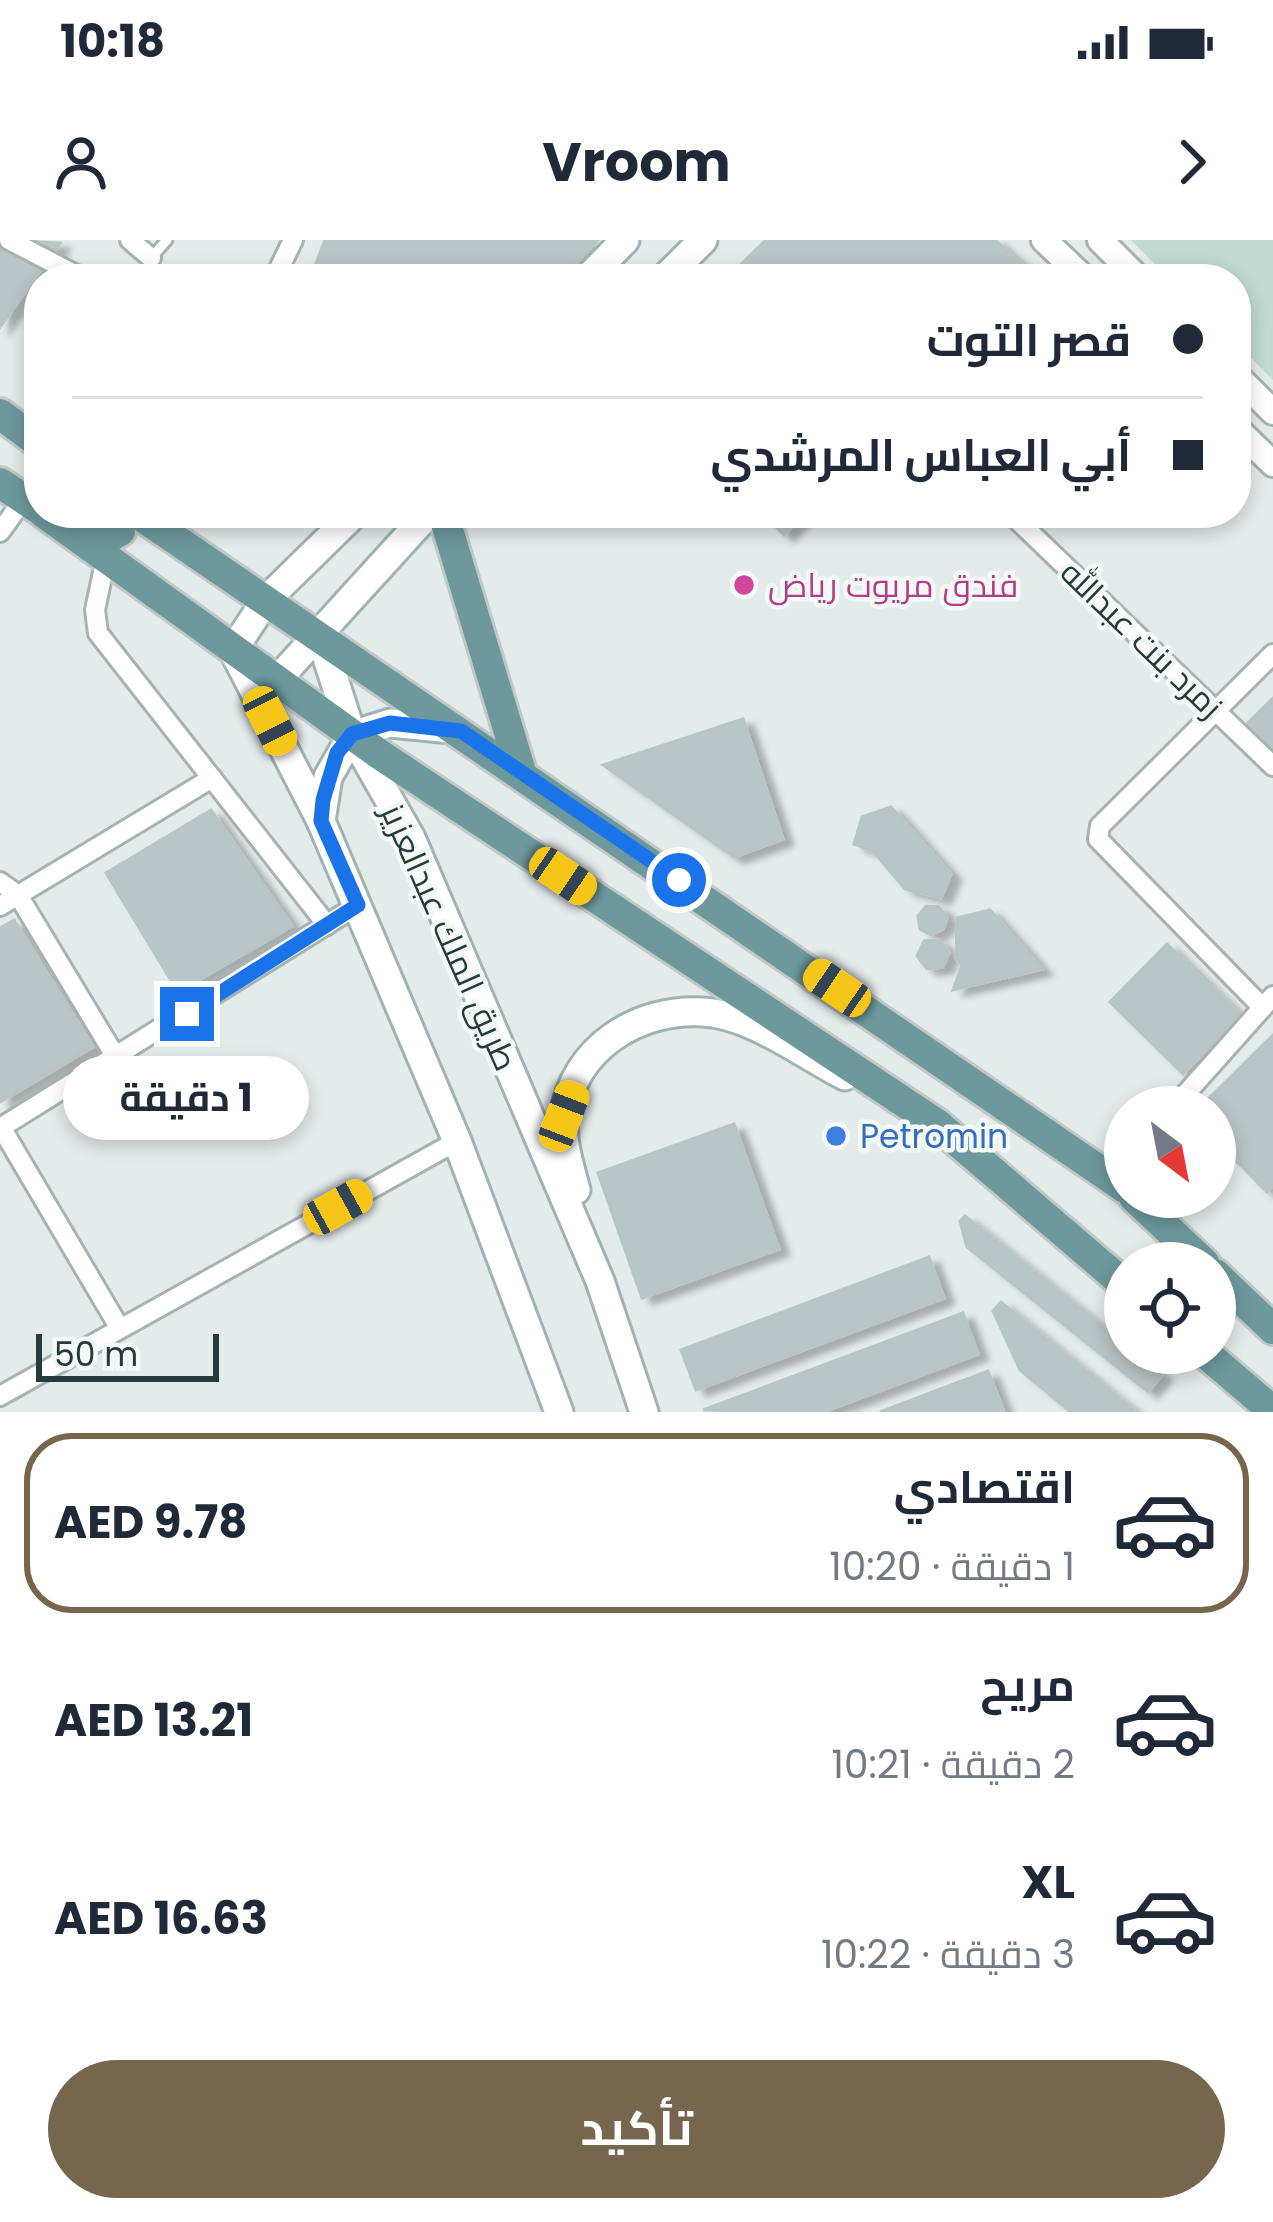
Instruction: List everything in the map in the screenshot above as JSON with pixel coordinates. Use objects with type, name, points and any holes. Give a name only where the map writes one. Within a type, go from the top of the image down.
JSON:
[{"type":"main road","points":[[602,264],[626,240]]},
{"type":"main road","points":[[679,264],[703,240]]},
{"type":"main road","points":[[65,528],[413,777],[937,1124],[1104,1267]]},
{"type":"main road","points":[[94,549],[120,528]]},
{"type":"main road","points":[[159,528],[1104,1167]]},
{"type":"main road","points":[[232,650],[266,600],[340,528]]},
{"type":"main road","points":[[276,681],[415,528]]},
{"type":"main road","points":[[448,528],[521,772]]},
{"type":"main road","name":"طريق الملك عبدالعزيز","points":[[319,633],[352,734],[411,838],[600,1281],[644,1412]]},
{"type":"main road","points":[[232,650],[321,821],[358,905],[457,1141],[559,1412]]},
{"type":"main road","points":[[321,821],[328,777],[352,734],[390,723],[461,731]]},
{"type":"main road","points":[[600,1281],[567,1156],[564,1116],[581,1071],[610,1035],[655,1015],[707,1011],[753,1029],[937,1124]]},
{"type":"main road","points":[[1160,1218],[1184,1242]]},
{"type":"main road","points":[[1236,1294],[1273,1329]]},
{"type":"main road","points":[[1230,1374],[1273,1411]]},
{"type":"street","points":[[9,240],[55,264]]},
{"type":"street","points":[[130,240],[151,258]]},
{"type":"street","points":[[1044,240],[1069,264]]},
{"type":"street","points":[[1100,240],[1124,264]]},
{"type":"street","points":[[1251,390],[1273,412]]},
{"type":"street","points":[[1251,443],[1273,464]]},
{"type":"street","points":[[0,532],[24,504]]},
{"type":"street","name":"زمرد بنت عبدالله","points":[[1026,528],[1273,766]]},
{"type":"street","points":[[94,549],[98,633],[327,925]]},
{"type":"street","points":[[1193,1086],[1268,1001],[1098,839],[1100,826],[1273,654]]},
{"type":"street","points":[[0,906],[212,778]]},
{"type":"street","points":[[0,882],[19,895],[117,1059]]},
{"type":"street","points":[[119,1328],[1,1128],[358,905]]},
{"type":"street","points":[[0,1396],[457,1141]]},
{"type":"lane","points":[[151,258],[167,240]]},
{"type":"green space","points":[[1131,240],[1273,240],[1273,380],[1251,358],[1251,264],[1155,264]]},
{"type":"building","points":[[0,240],[60,243],[45,264],[24,264],[24,293],[0,327]]},
{"type":"building","points":[[325,240],[598,240],[575,264],[316,264]]},
{"type":"building","points":[[766,240],[995,240],[1021,264],[741,264]]},
{"type":"building","points":[[1273,698],[1273,749],[1247,724]]},
{"type":"building","points":[[743,719],[783,839],[734,857],[603,765]]},
{"type":"building","points":[[891,807],[951,874],[941,898],[905,889],[873,851],[854,844],[862,817]]},
{"type":"building","points":[[211,810],[292,926],[178,992],[106,873]]},
{"type":"building","points":[[926,906],[939,907],[947,917],[943,929],[931,935],[920,929],[918,916]]},
{"type":"building","points":[[990,910],[1042,969],[953,990],[962,965],[956,958],[957,918]]},
{"type":"building","points":[[14,920],[93,1047],[0,1102],[0,928]]},
{"type":"building","points":[[939,940],[949,952],[943,967],[927,969],[917,956],[924,941]]},
{"type":"building","points":[[1167,944],[1241,1016],[1183,1074],[1110,1002]]},
{"type":"building","points":[[1273,1035],[1273,1186],[1267,1192],[1236,1160],[1236,1086],[1221,1086]]},
{"type":"building","points":[[734,1124],[779,1249],[642,1298],[598,1173]]},
{"type":"building","points":[[965,1216],[1104,1328],[1104,1357],[967,1247],[960,1221]]},
{"type":"building","points":[[929,1257],[944,1298],[696,1390],[681,1350]]},
{"type":"building","points":[[1001,1302],[1135,1411],[1071,1412],[1020,1370],[993,1311]]},
{"type":"building","points":[[963,1313],[978,1354],[823,1412],[703,1410]]},
{"type":"building","points":[[988,1371],[1004,1412],[880,1412]]},
{"type":"building","points":[[1126,1374],[1161,1374],[1148,1392]]},
{"type":"place","name":"فندق مريوت رياض","points":[[744,585]]},
{"type":"place","name":"Petromin","points":[[836,1136]]},
{"type":"route","points":[[187,1014],[358,905],[321,821],[323,800],[337,753],[352,734],[390,723],[461,731],[679,880]]}]
